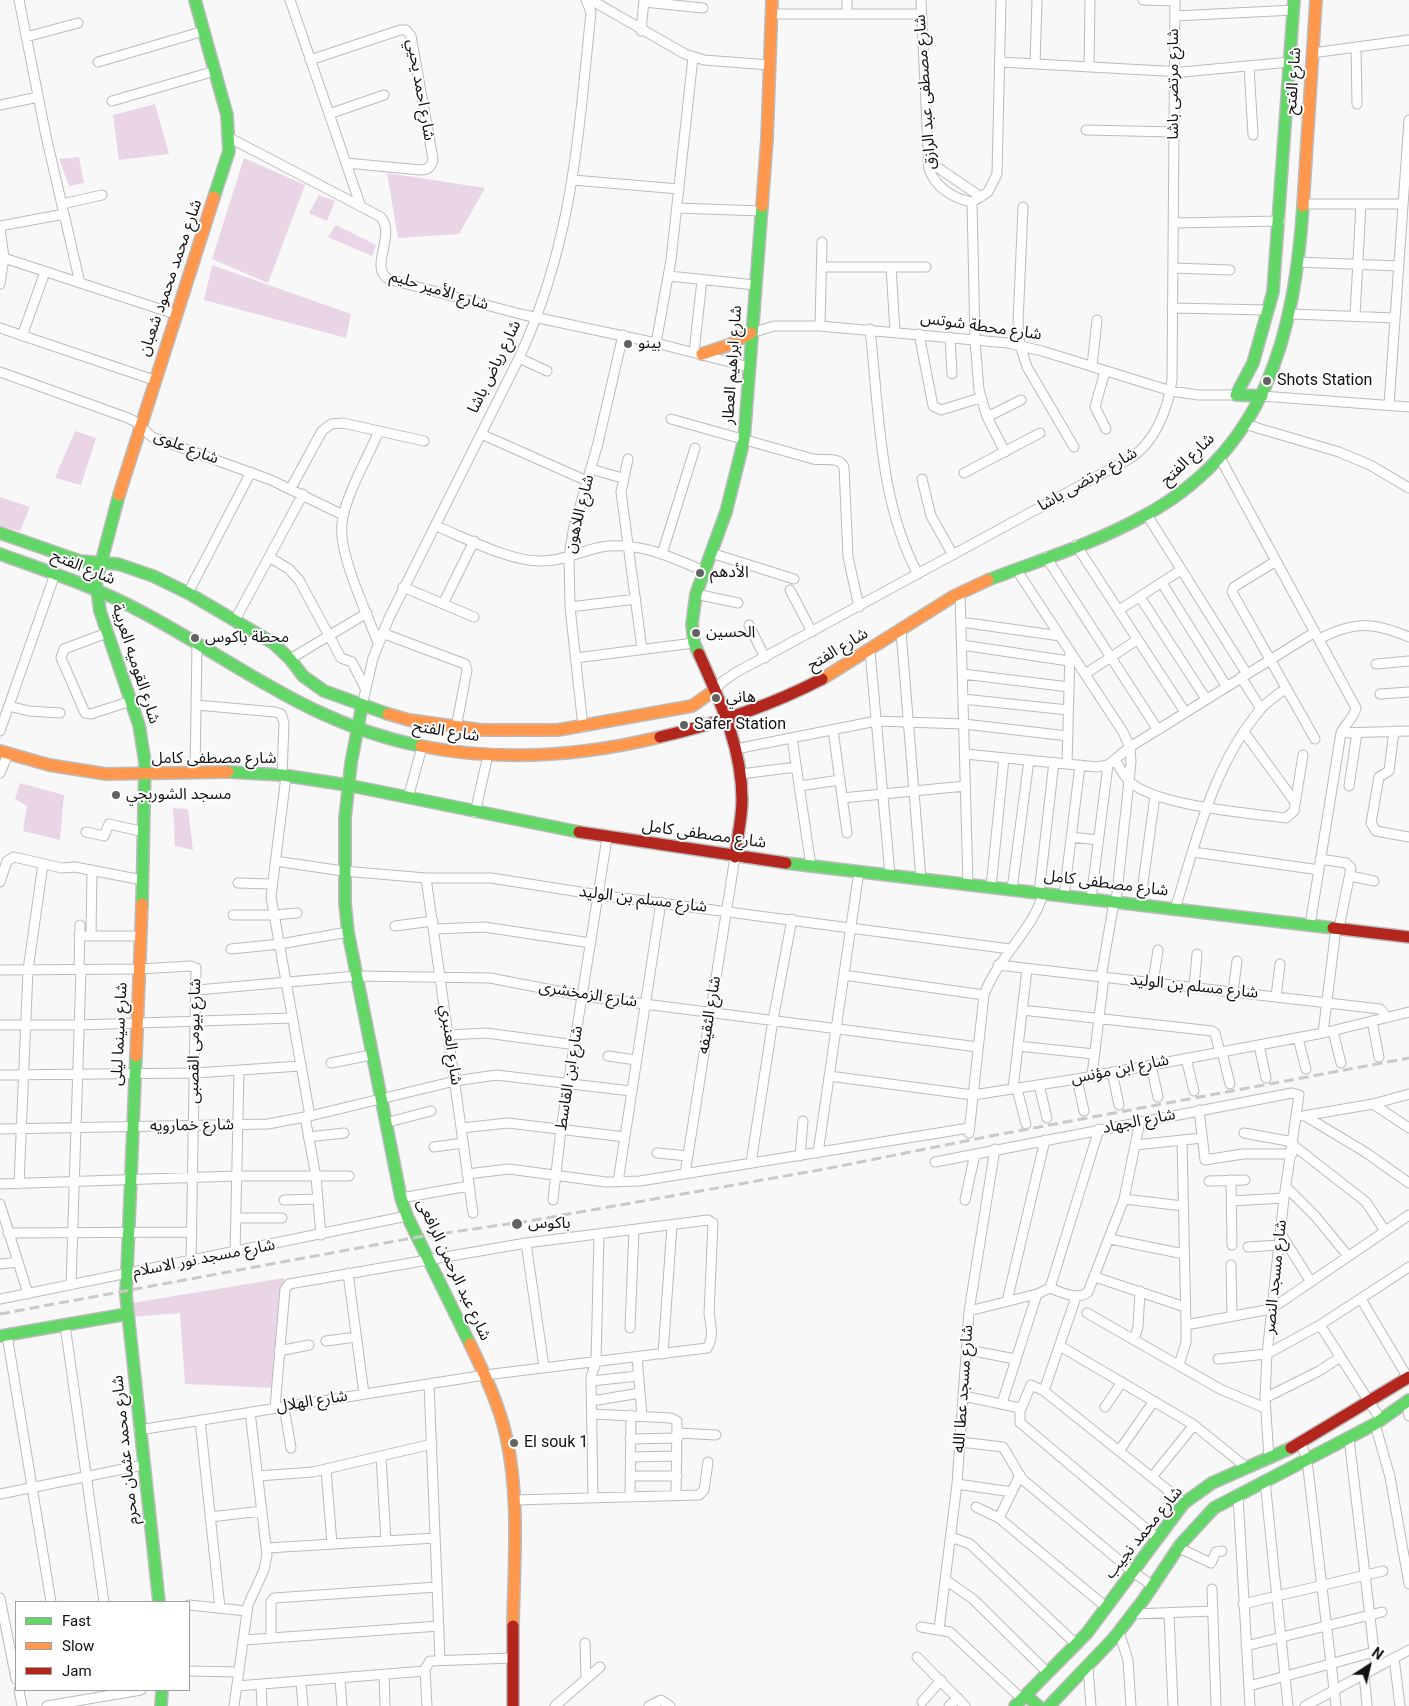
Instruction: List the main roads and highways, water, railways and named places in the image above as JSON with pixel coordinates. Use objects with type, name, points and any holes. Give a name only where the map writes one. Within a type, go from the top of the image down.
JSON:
[{"type":"railway","points":[[0,1314],[418,1237],[529,1221],[825,1169],[1409,1058]]},
{"type":"place","name":"بينو","points":[[628,344]]},
{"type":"place","name":"Shots Station","points":[[1267,381]]},
{"type":"place","name":"الأدهم","points":[[700,573]]},
{"type":"place","name":"الحسين","points":[[696,633]]},
{"type":"place","name":"محطة باكوس","points":[[195,638]]},
{"type":"place","name":"هاني","points":[[716,698]]},
{"type":"place","name":"Safer Station","points":[[684,725]]},
{"type":"place","name":"مسجد الشوربجي","points":[[116,795]]},
{"type":"place","name":"باكوس","points":[[517,1224]]},
{"type":"place","name":"El souk 1","points":[[514,1443]]}]
